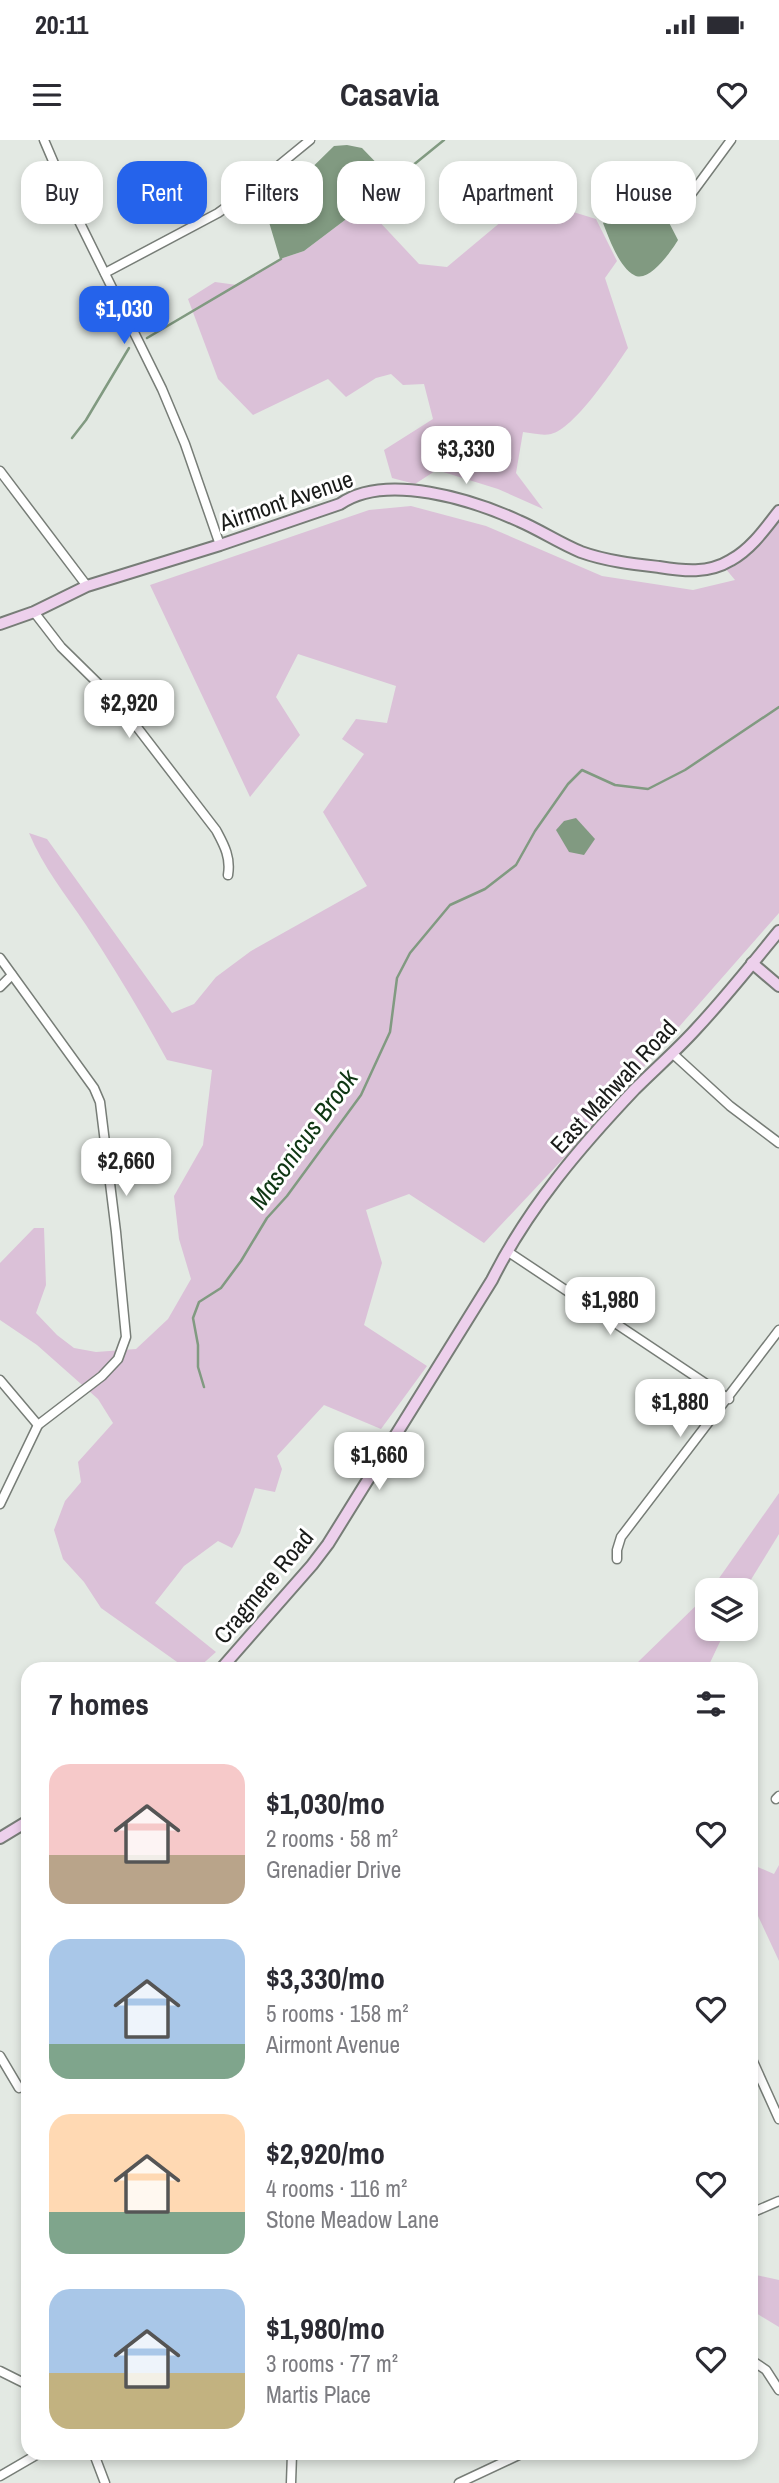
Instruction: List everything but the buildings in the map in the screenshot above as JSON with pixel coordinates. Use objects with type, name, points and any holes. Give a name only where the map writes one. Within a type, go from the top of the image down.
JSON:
[{"type":"street","points":[[44,140],[78,217],[162,390],[185,444],[220,545]]},
{"type":"street","points":[[105,273],[218,213],[310,140]]},
{"type":"street","points":[[696,188],[731,140]]},
{"type":"street","points":[[0,471],[87,586]]},
{"type":"street","name":"Airmont Avenue","points":[[0,624],[34,612],[87,586],[220,545],[357,495],[394,488],[447,496],[498,513],[592,556],[686,572],[730,561],[752,544],[779,511]]},
{"type":"street","points":[[34,612],[61,648],[120,705],[216,830],[230,863],[228,875]]},
{"type":"street","name":"East Mahwah Road","points":[[492,1280],[507,1251],[571,1159],[636,1088],[696,1029],[779,931]]},
{"type":"street","points":[[0,958],[94,1088],[100,1102],[126,1337],[118,1359],[102,1376],[38,1424],[0,1504]]},
{"type":"street","points":[[752,963],[779,986]]},
{"type":"street","points":[[0,987],[12,975]]},
{"type":"street","points":[[672,1054],[730,1106],[779,1143]]},
{"type":"street","points":[[507,1251],[729,1399]]},
{"type":"street","name":"Cragmere Road","points":[[227,1662],[328,1544],[492,1280]]},
{"type":"street","points":[[617,1559],[621,1537],[729,1399],[779,1330]]},
{"type":"street","points":[[0,1380],[38,1424]]},
{"type":"street","points":[[0,1838],[21,1825]]},
{"type":"street","points":[[0,2056],[19,2088]]},
{"type":"street","points":[[758,2072],[779,2119]]},
{"type":"street","points":[[758,2210],[779,2201]]},
{"type":"street","points":[[758,2365],[766,2370],[779,2390]]},
{"type":"street","points":[[0,2371],[21,2382]]},
{"type":"street","points":[[0,2476],[28,2460]]},
{"type":"street","points":[[97,2460],[105,2483]]},
{"type":"street","points":[[291,2483],[292,2460]]},
{"type":"street","points":[[459,2483],[508,2460]]},
{"type":"shaded area","points":[[334,146],[362,148],[375,161],[337,161],[337,224],[340,224],[304,251],[280,259],[270,224],[323,224],[323,161],[319,161]]},
{"type":"shaded area","points":[[577,213],[591,217],[591,224],[598,224],[617,261],[605,278],[628,348],[593,397],[560,430],[541,435],[523,432],[516,473],[543,509],[498,489],[440,471],[435,471],[415,484],[392,478],[384,450],[433,419],[424,384],[403,385],[391,374],[376,378],[346,397],[328,379],[253,415],[218,379],[188,299],[215,282],[237,285],[280,259],[304,251],[340,224],[382,224],[419,264],[447,267],[498,224],[577,224]]},
{"type":"shaded area","points":[[603,224],[670,224],[678,240],[659,265],[646,275],[634,275],[615,252]]},
{"type":"shaded area","points":[[411,506],[486,526],[602,576],[693,590],[735,580],[725,568],[742,559],[779,514],[779,913],[562,1160],[484,1243],[409,1194],[366,1210],[382,1263],[364,1325],[427,1366],[381,1429],[324,1405],[277,1456],[282,1469],[275,1492],[255,1488],[240,1533],[232,1548],[218,1541],[184,1566],[155,1603],[216,1652],[205,1662],[177,1662],[101,1608],[84,1582],[63,1559],[54,1530],[65,1501],[81,1482],[78,1462],[113,1423],[98,1399],[37,1345],[0,1320],[0,1263],[34,1228],[44,1228],[46,1285],[36,1313],[74,1348],[96,1352],[136,1349],[168,1319],[191,1279],[179,1239],[174,1196],[203,1145],[212,1070],[167,1060],[107,958],[48,869],[29,833],[47,839],[172,1013],[194,1004],[216,977],[251,951],[367,886],[323,812],[364,754],[342,739],[356,719],[387,723],[396,686],[298,654],[276,697],[300,735],[250,797],[150,585],[369,510]]},
{"type":"shaded area","points":[[576,818],[595,839],[584,855],[569,852],[556,830],[564,821]]},
{"type":"shaded area","points":[[779,1493],[779,1534],[752,1578],[719,1578]]},
{"type":"shaded area","points":[[695,1607],[695,1641],[720,1641],[710,1662],[638,1662]]},
{"type":"shaded area","points":[[779,1865],[779,1961],[758,1916],[758,1867],[774,1874]]},
{"type":"shaded area","points":[[758,2276],[779,2280],[779,2327],[758,2314]]},
{"type":"waterway","points":[[418,161],[444,140]]},
{"type":"waterway","points":[[147,338],[281,259]]},
{"type":"waterway","points":[[72,438],[86,420],[129,348]]},
{"type":"waterway","name":"Masonicus Brook","points":[[204,1387],[198,1367],[198,1345],[193,1318],[199,1302],[221,1288],[267,1218],[287,1196],[361,1095],[390,1032],[397,978],[410,953],[450,905],[485,889],[516,865],[535,831],[568,784],[582,770],[615,785],[648,789],[685,770],[779,707]]}]
